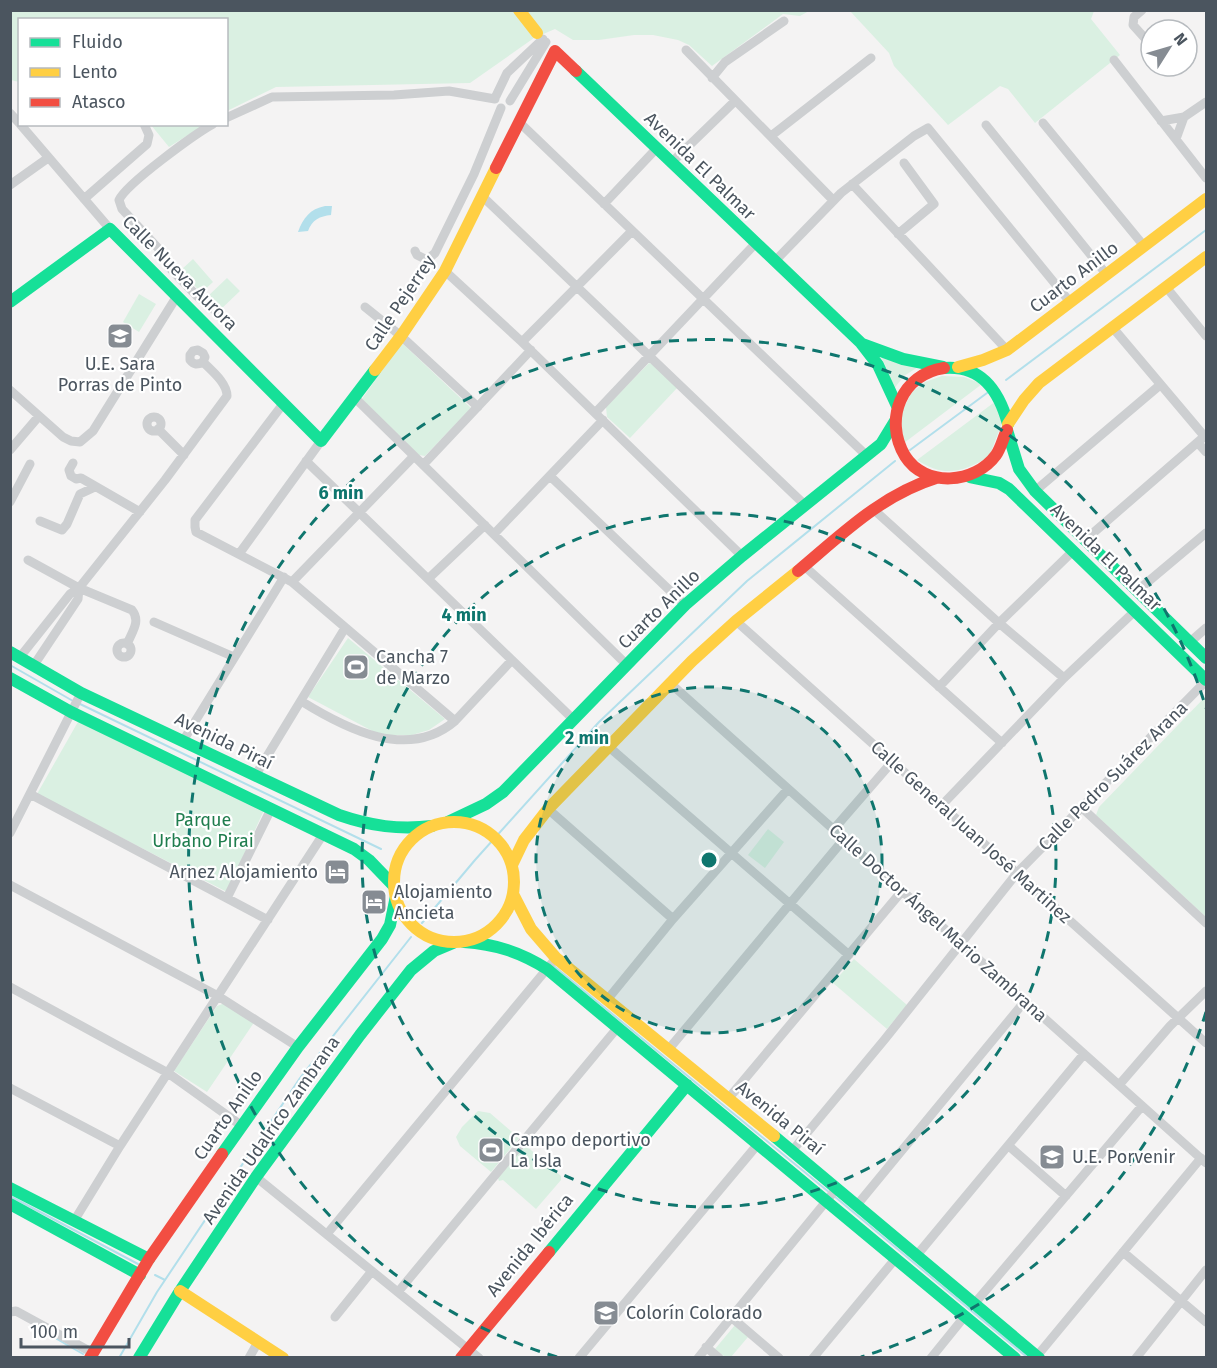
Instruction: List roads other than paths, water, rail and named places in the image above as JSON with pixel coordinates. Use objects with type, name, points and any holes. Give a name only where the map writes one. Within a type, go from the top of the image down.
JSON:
[{"type":"main road","name":"Avenida El Palmar","points":[[519,10],[545,41],[861,343],[878,365],[897,406]]},
{"type":"main road","name":"Calle Pejerrey","points":[[321,441],[401,336],[445,271],[519,122],[545,41]]},
{"type":"main road","name":"Cuarto Anillo","points":[[950,367],[982,360],[1007,350],[1206,200]]},
{"type":"main road","name":"Calle Nueva Aurora","points":[[110,229],[321,441]]},
{"type":"main road","points":[[10,302],[110,229]]},
{"type":"main road","points":[[1008,427],[1005,409],[984,378],[976,373],[950,367],[932,370],[915,380],[902,394],[894,421],[895,436],[912,465],[936,478],[959,480],[970,477],[995,459],[1003,445],[1008,427],[1024,400],[1039,383],[1206,257]]},
{"type":"main road","name":"Avenida El Palmar","points":[[861,343],[903,359],[950,367]]},
{"type":"main road","name":"Cuarto Anillo","points":[[448,822],[486,804],[503,792],[685,606],[742,556],[881,444],[894,421]]},
{"type":"main road","name":"Avenida El Palmar","points":[[1008,427],[1019,469],[1035,491],[1206,658]]},
{"type":"main road","name":"Avenida El Palmar","points":[[970,477],[999,483],[1009,489],[1206,681]]},
{"type":"main road","points":[[512,865],[524,840],[548,809],[670,683],[736,621],[890,495],[936,478]]},
{"type":"main road","points":[[1063,540],[1067,531],[1074,529]]},
{"type":"main road","name":"Avenida Piraí","points":[[15,655],[80,694],[339,815],[372,826],[392,829],[432,826]]},
{"type":"main road","points":[[10,678],[354,849],[369,860],[395,891],[408,920],[417,930],[429,937],[459,942],[478,938],[491,930],[509,908],[515,880],[512,865],[505,850],[495,837],[483,829],[466,823],[448,822],[432,826],[421,832],[403,850],[395,873],[395,891]]},
{"type":"main road","name":"Cuarto Anillo","points":[[91,1355],[149,1259],[242,1126],[298,1047],[382,939],[390,925],[395,891]]},
{"type":"main road","name":"Avenida Piraí","points":[[513,894],[527,925],[551,963],[618,1027],[691,1079],[728,1099],[792,1151],[896,1258],[975,1303],[1038,1357]]},
{"type":"main road","name":"Avenida Piraí","points":[[459,942],[506,947],[551,963],[607,1000],[668,1050],[691,1079],[758,1144],[832,1194],[856,1205],[917,1255],[965,1316],[1015,1358]]},
{"type":"main road","name":"Avenida Udalrico Zambrana","points":[[140,1358],[180,1291],[256,1177],[327,1089],[411,970],[434,951],[459,942]]},
{"type":"main road","name":"Avenida Ibérica","points":[[465,1353],[691,1079]]},
{"type":"main road","points":[[10,1188],[149,1259]]},
{"type":"main road","points":[[10,1204],[141,1275]]},
{"type":"main road","points":[[180,1291],[283,1358]]},
{"type":"street","points":[[1139,32],[1133,25],[1134,17],[1142,10]]},
{"type":"street","points":[[712,78],[724,62],[784,21]]},
{"type":"street","points":[[501,108],[496,105],[495,98],[507,73],[545,41]]},
{"type":"street","points":[[415,250],[417,255],[427,260],[435,253],[474,174],[501,108],[508,105],[545,41]]},
{"type":"street","points":[[686,50],[833,200]]},
{"type":"street","points":[[771,136],[871,58]]},
{"type":"street","points":[[1114,60],[1206,178]]},
{"type":"street","points":[[228,116],[272,97],[394,95],[449,90],[495,98],[503,93],[510,101]]},
{"type":"street","points":[[671,163],[735,101]]},
{"type":"street","points":[[1161,121],[1184,117],[1206,102]]},
{"type":"street","points":[[1176,139],[1184,117]]},
{"type":"street","points":[[519,122],[867,456]]},
{"type":"street","points":[[1043,123],[1144,246]]},
{"type":"street","points":[[986,125],[1107,275]]},
{"type":"street","name":"Calle Nueva Aurora","points":[[22,126],[110,229]]},
{"type":"street","points":[[84,199],[147,144],[148,135],[145,126]]},
{"type":"street","points":[[210,126],[186,141],[126,189],[118,200],[122,209],[158,248],[169,267],[197,296],[228,321]]},
{"type":"street","points":[[775,261],[833,200],[914,136],[938,141],[1070,302]]},
{"type":"street","points":[[604,204],[656,149]]},
{"type":"street","points":[[10,185],[48,158]]},
{"type":"street","points":[[898,234],[934,204],[904,162]]},
{"type":"street","points":[[852,184],[1007,350]]},
{"type":"street","points":[[483,197],[805,505]]},
{"type":"street","points":[[522,342],[632,231]]},
{"type":"street","points":[[494,534],[550,476],[649,357],[755,244]]},
{"type":"street","points":[[445,271],[531,350],[742,556]]},
{"type":"street","points":[[1166,287],[1206,336]]},
{"type":"street","points":[[10,390],[71,441],[80,442],[93,431],[177,296]]},
{"type":"street","points":[[365,307],[401,336],[478,407]]},
{"type":"street","points":[[1113,328],[1203,438],[1206,452]]},
{"type":"street","points":[[423,465],[531,350]]},
{"type":"street","points":[[15,655],[70,594],[79,588],[140,512],[227,396],[227,390],[221,381],[203,362]]},
{"type":"street","points":[[1035,491],[1160,385]]},
{"type":"street","points":[[355,398],[627,665]]},
{"type":"street","points":[[283,404],[195,520],[195,527],[201,536],[288,580],[455,721]]},
{"type":"street","points":[[10,450],[39,416]]},
{"type":"street","points":[[158,429],[184,454]]},
{"type":"street","points":[[1085,540],[1203,438]]},
{"type":"street","name":"Calle Pejerrey","points":[[239,554],[321,441]]},
{"type":"street","points":[[183,741],[234,657],[288,580],[360,513],[414,456]]},
{"type":"street","points":[[306,461],[574,720]]},
{"type":"street","points":[[73,463],[69,470],[71,476],[76,479],[81,478],[140,512]]},
{"type":"street","points":[[10,502],[30,464]]},
{"type":"street","points":[[550,476],[685,606]]},
{"type":"street","points":[[40,521],[62,530],[80,494],[95,487]]},
{"type":"street","points":[[873,509],[999,623],[1064,678]]},
{"type":"street","points":[[428,579],[485,525]]},
{"type":"street","points":[[1137,591],[1206,533]]},
{"type":"street","points":[[939,687],[999,623],[1073,551]]},
{"type":"street","points":[[28,560],[79,588],[124,606],[135,615],[136,624],[127,644]]},
{"type":"street","points":[[803,565],[1002,743]]},
{"type":"street","points":[[33,665],[78,599],[79,588]]},
{"type":"street","points":[[941,806],[1064,678],[1135,610]]},
{"type":"street","name":"Calle General Juan José Martinez","points":[[736,621],[1206,1043]]},
{"type":"street","points":[[154,622],[234,657]]},
{"type":"street","points":[[255,776],[345,628]]},
{"type":"street","points":[[1190,642],[1206,628]]},
{"type":"street","points":[[301,701],[362,732],[385,740],[404,740],[429,735],[448,727],[512,660]]},
{"type":"street","name":"Calle Pedro Suárez Arana","points":[[792,1151],[885,1039],[1017,873],[1206,681]]},
{"type":"street","name":"Calle Doctor Ángel Mario Zambrana","points":[[670,683],[1204,1161]]},
{"type":"street","points":[[10,833],[80,694]]},
{"type":"street","points":[[609,747],[849,955]]},
{"type":"street","points":[[833,830],[892,762]]},
{"type":"street","points":[[607,1000],[673,919],[788,789]]},
{"type":"street","points":[[30,794],[268,920]]},
{"type":"street","points":[[1081,807],[1206,923]]},
{"type":"street","points":[[227,898],[271,809]]},
{"type":"street","points":[[548,809],[673,919]]},
{"type":"street","points":[[74,1221],[120,1146],[324,833]]},
{"type":"street","points":[[668,1050],[844,839]]},
{"type":"street","points":[[10,885],[218,996],[298,1047]]},
{"type":"street","points":[[728,1099],[902,891]]},
{"type":"street","points":[[327,1234],[551,963]]},
{"type":"street","points":[[10,987],[168,1073],[242,1126]]},
{"type":"street","points":[[1119,1085],[1170,1026],[1180,1019],[1206,991]]},
{"type":"street","points":[[856,1205],[1025,1001]]},
{"type":"street","points":[[398,1292],[618,1027]]},
{"type":"street","points":[[474,1040],[482,1047]]},
{"type":"street","points":[[917,1255],[1084,1054]]},
{"type":"street","points":[[10,1088],[120,1146]]},
{"type":"street","points":[[975,1303],[1142,1106]]},
{"type":"street","points":[[579,1358],[758,1144]]},
{"type":"street","points":[[1009,1146],[1066,1196]]},
{"type":"street","points":[[1038,1357],[1123,1252],[1204,1161]]},
{"type":"street","points":[[256,1177],[398,1292],[465,1353],[479,1358]]},
{"type":"street","points":[[698,1358],[832,1194]]},
{"type":"street","points":[[1123,1252],[1206,1322]]},
{"type":"street","points":[[813,1358],[896,1258]]},
{"type":"street","points":[[1136,1358],[1206,1270]]},
{"type":"street","points":[[335,1317],[372,1271]]},
{"type":"street","points":[[10,1312],[16,1311],[91,1355]]},
{"type":"street","points":[[931,1358],[965,1316]]},
{"type":"street","points":[[731,1317],[779,1358]]},
{"type":"street","points":[[249,1358],[258,1342]]},
{"type":"street","points":[[706,1347],[719,1358]]},
{"type":"water","points":[[332,206],[331,215],[317,219],[308,231],[298,232],[308,215],[315,209]]},
{"type":"waterway","points":[[1006,380],[1206,230]]},
{"type":"waterway","points":[[910,450],[987,393]]},
{"type":"waterway","points":[[422,923],[475,860],[599,722],[747,581],[895,461]]},
{"type":"waterway","points":[[10,665],[73,701]]},
{"type":"waterway","points":[[78,703],[381,849]]},
{"type":"waterway","points":[[119,1358],[157,1292],[300,1078],[411,937]]},
{"type":"waterway","points":[[554,966],[830,1193]]},
{"type":"waterway","points":[[10,1196],[138,1264]]},
{"type":"waterway","points":[[834,1196],[1028,1358]]},
{"type":"waterway","points":[[155,1275],[165,1280]]},
{"type":"waterway","points":[[36,1327],[83,1354]]},
{"type":"place","name":"U.E. Sara Porras de Pinto","points":[[120,336]]},
{"type":"place","name":"Cancha 7 de Marzo","points":[[356,667]]},
{"type":"place","name":"Arnez Alojamiento","points":[[337,872]]},
{"type":"place","name":"Alojamiento Ancieta","points":[[374,902]]},
{"type":"place","name":"Campo deportivo La Isla","points":[[491,1150]]},
{"type":"place","name":"U.E. Porvenir","points":[[1052,1157]]},
{"type":"place","name":"Colorín Colorado","points":[[606,1313]]},
{"type":"park label","name":"Parque Urbano Pirai","points":[[203,830]]}]
